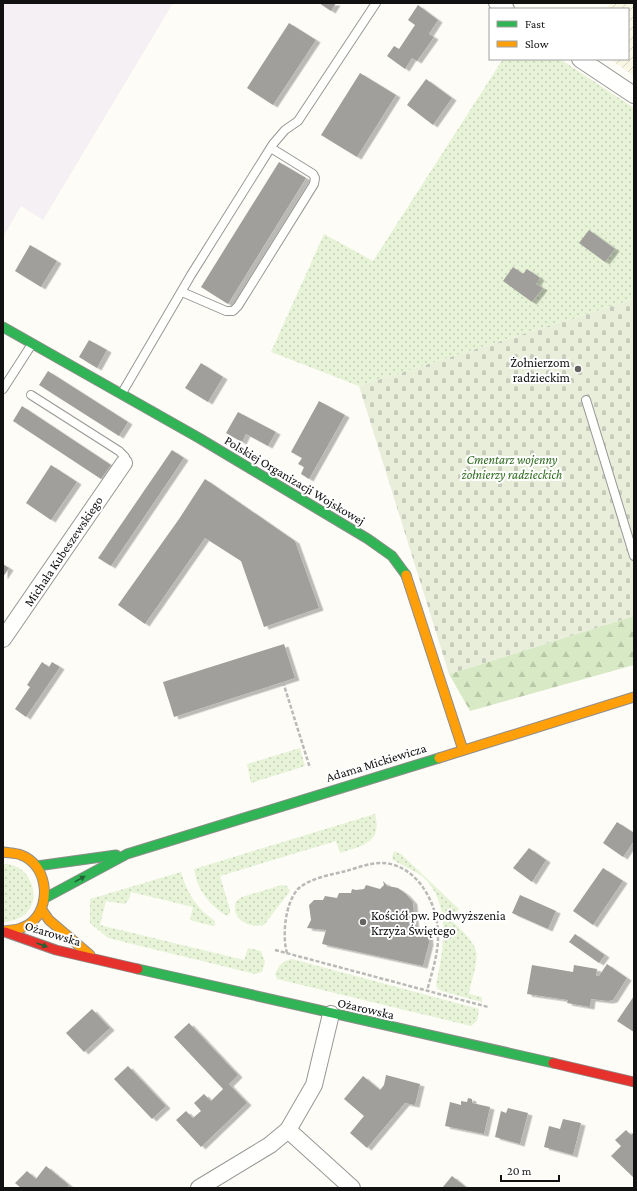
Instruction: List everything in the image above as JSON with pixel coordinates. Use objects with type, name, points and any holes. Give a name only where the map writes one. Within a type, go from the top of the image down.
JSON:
[{"type":"street","points":[[582,60],[634,95]]},
{"type":"street","name":"Polskiej Organizacji Wojskowej","points":[[3,327],[122,394],[368,539],[392,556],[406,575],[463,750]]},
{"type":"street","name":"Michała Kubeszewskiego","points":[[3,639],[124,463]]},
{"type":"street","name":"Adama Mickiewicza","points":[[37,866],[127,854],[634,696]]},
{"type":"street","points":[[4,931],[23,928],[34,920],[42,910],[45,898],[45,882],[37,866],[25,856],[6,849]]},
{"type":"street","name":"Adama Mickiewicza","points":[[45,898],[127,854]]},
{"type":"street","name":"Ożarowska","points":[[42,910],[49,920],[93,958]]},
{"type":"street","name":"Ożarowska","points":[[4,931],[56,950],[634,1082]]},
{"type":"street","points":[[199,1188],[270,1146],[288,1130],[314,1085],[331,1014]]},
{"type":"street","points":[[288,1130],[352,1188]]},
{"type":"lane","points":[[122,394],[182,292],[271,148],[285,130],[298,121],[376,3]]},
{"type":"lane","points":[[182,292],[226,310],[233,311],[238,306],[314,184],[315,178],[313,174],[271,148]]},
{"type":"lane","points":[[3,389],[32,344]]},
{"type":"lane","points":[[31,395],[120,451],[125,457],[124,463]]},
{"type":"lane","points":[[586,400],[634,556]]},
{"type":"path","points":[[283,682],[310,768]]},
{"type":"path","points":[[287,953],[284,942],[284,928],[292,900],[298,889],[309,882],[370,864],[382,863],[395,866],[408,872],[418,881],[427,894],[434,912],[438,931],[437,956],[427,991]]},
{"type":"path","points":[[275,950],[488,1007]]},
{"type":"shaded area","points":[[3,3],[173,3],[43,220],[21,206],[3,237]]},
{"type":"shaded area","points":[[610,3],[634,3],[634,76],[611,60],[629,60],[629,8],[607,8]]},
{"type":"green space","points":[[502,60],[562,60],[634,108],[634,299],[359,386],[271,352],[324,234],[373,261]]},
{"type":"green space","name":"Cmentarz wojenny żołnierzy radzieckich","points":[[634,299],[634,616],[449,674],[359,386]]},
{"type":"green space","points":[[634,616],[634,665],[470,711],[449,674]]},
{"type":"green space","points":[[300,748],[305,766],[251,783],[247,764]]},
{"type":"green space","points":[[375,814],[377,824],[373,837],[369,842],[356,848],[340,853],[336,841],[220,876],[230,910],[230,913],[227,916],[209,902],[198,884],[194,869]]},
{"type":"green space","points":[[394,851],[401,854],[459,909],[450,919],[469,938],[474,946],[477,960],[469,994],[482,997],[482,1002],[441,991],[437,988],[436,984],[443,942],[442,913],[438,899],[432,887],[422,876],[393,860],[392,857]]},
{"type":"green space","points":[[3,864],[13,865],[21,869],[28,876],[32,884],[34,894],[33,903],[29,911],[19,918],[3,923]]},
{"type":"green space","points":[[181,872],[190,894],[198,906],[215,921],[215,925],[212,926],[190,920],[193,907],[131,892],[129,899],[125,904],[106,901],[100,925],[244,960],[248,948],[261,951],[265,962],[262,972],[255,974],[108,938],[90,923],[90,899]]},
{"type":"green space","points":[[282,885],[287,886],[290,891],[264,925],[258,926],[247,924],[238,917],[235,907],[236,901],[242,897]]},
{"type":"green space","points":[[292,959],[479,1009],[477,1021],[471,1026],[277,979],[275,974],[283,962]]},
{"type":"building","points":[[319,3],[336,3],[331,11]]},
{"type":"building","points":[[418,5],[438,20],[429,34],[434,37],[417,61],[412,58],[405,69],[387,56],[394,46],[399,49],[415,25],[408,20]]},
{"type":"building","points":[[289,23],[316,40],[273,105],[247,88]]},
{"type":"building","points":[[360,73],[396,95],[357,157],[321,135]]},
{"type":"building","points":[[426,79],[452,98],[433,125],[407,105]]},
{"type":"building","points":[[279,162],[306,178],[228,304],[201,287]]},
{"type":"building","points":[[589,230],[615,249],[605,262],[579,243]]},
{"type":"building","points":[[30,245],[57,261],[41,287],[15,271]]},
{"type":"building","points":[[513,267],[523,274],[527,269],[540,278],[536,284],[543,288],[532,302],[503,281]]},
{"type":"building","points":[[89,340],[107,350],[97,368],[79,357]]},
{"type":"building","points":[[201,363],[223,377],[208,402],[185,388]]},
{"type":"building","points":[[48,371],[128,422],[119,436],[39,385]]},
{"type":"building","points":[[319,401],[345,415],[309,479],[301,474],[304,467],[298,464],[302,458],[291,452]]},
{"type":"building","points":[[22,406],[111,465],[101,479],[13,421]]},
{"type":"building","points":[[238,412],[276,432],[268,446],[246,434],[242,442],[226,433]]},
{"type":"building","points":[[172,450],[184,458],[111,566],[98,558]]},
{"type":"building","points":[[51,465],[77,482],[51,520],[26,503]]},
{"type":"building","points":[[205,479],[295,541],[319,608],[264,627],[241,561],[205,538],[145,624],[118,605],[179,519]]},
{"type":"building","points":[[3,564],[9,568],[3,577]]},
{"type":"building","points":[[284,644],[295,678],[174,717],[163,682]]},
{"type":"building","points":[[42,662],[49,667],[52,662],[60,667],[26,717],[15,709],[30,687],[27,685]]},
{"type":"building","points":[[617,822],[634,833],[634,841],[623,857],[603,843]]},
{"type":"building","points":[[529,848],[546,860],[532,882],[513,868]]},
{"type":"building","points":[[603,868],[623,881],[593,925],[573,911]]},
{"type":"building","name":"Kościół pw. Podwyższenia Krzyża Świętego","points":[[383,881],[388,886],[398,888],[413,902],[415,932],[428,932],[429,943],[423,966],[322,944],[326,930],[307,928],[311,920],[309,905],[314,900],[323,900],[325,896],[337,898],[339,893],[351,893],[352,889],[364,889],[366,885],[380,889],[384,885]]},
{"type":"building","points":[[520,895],[556,911],[548,929],[512,913]]},
{"type":"building","points":[[575,934],[605,955],[599,963],[569,942]]},
{"type":"building","points":[[607,964],[627,978],[613,1000],[608,1001],[591,999],[590,1007],[567,1003],[568,1000],[527,994],[532,965],[573,972],[574,965],[597,969],[596,976],[599,976]]},
{"type":"building","points":[[634,996],[634,1032],[617,1021]]},
{"type":"building","points":[[92,1009],[110,1028],[84,1052],[66,1033]]},
{"type":"building","points":[[189,1023],[238,1075],[229,1084],[247,1103],[201,1147],[176,1120],[186,1111],[193,1118],[201,1111],[194,1103],[204,1094],[211,1101],[223,1089],[174,1037]]},
{"type":"building","points":[[128,1066],[166,1106],[152,1119],[114,1079]]},
{"type":"building","points":[[386,1075],[420,1084],[415,1105],[405,1103],[367,1148],[350,1133],[364,1116],[344,1099],[363,1076],[380,1090],[384,1085]]},
{"type":"building","points":[[468,1098],[472,1099],[472,1103],[490,1107],[484,1134],[445,1126],[450,1102],[461,1105],[461,1101],[467,1102]]},
{"type":"building","points":[[508,1108],[528,1113],[520,1144],[495,1137],[501,1111],[506,1113]]},
{"type":"building","points":[[563,1119],[581,1123],[573,1155],[544,1147],[549,1126],[560,1129]]},
{"type":"building","points":[[626,1130],[631,1135],[634,1132],[634,1178],[611,1156],[621,1146],[615,1140]]},
{"type":"building","points":[[46,1166],[69,1185],[67,1188],[21,1188],[15,1183],[27,1171],[36,1179]]},
{"type":"building","points":[[452,1176],[467,1188],[442,1188]]},
{"type":"traffic: fast","points":[[3,327],[199,438],[368,539],[392,556],[406,575]]},
{"type":"traffic: fast","points":[[45,898],[127,854],[439,758]]},
{"type":"traffic: fast","points":[[37,866],[116,855]]},
{"type":"traffic: fast","points":[[138,969],[553,1063]]},
{"type":"traffic: slow","points":[[406,575],[463,750]]},
{"type":"traffic: slow","points":[[439,758],[634,697]]},
{"type":"traffic: slow","points":[[3,852],[19,854],[29,860],[36,866],[44,884],[43,903],[40,912],[34,920],[20,928],[3,931]]},
{"type":"traffic: slow","points":[[42,910],[49,920],[90,955]]},
{"type":"traffic: jam","points":[[5,932],[56,950],[138,969]]},
{"type":"traffic: jam","points":[[553,1063],[634,1082]]},
{"type":"place","name":"Żołnierzom radzieckim","points":[[578,369]]},
{"type":"place","name":"Kościół pw. Podwyższenia Krzyża Świętego","points":[[363,922]]}]
